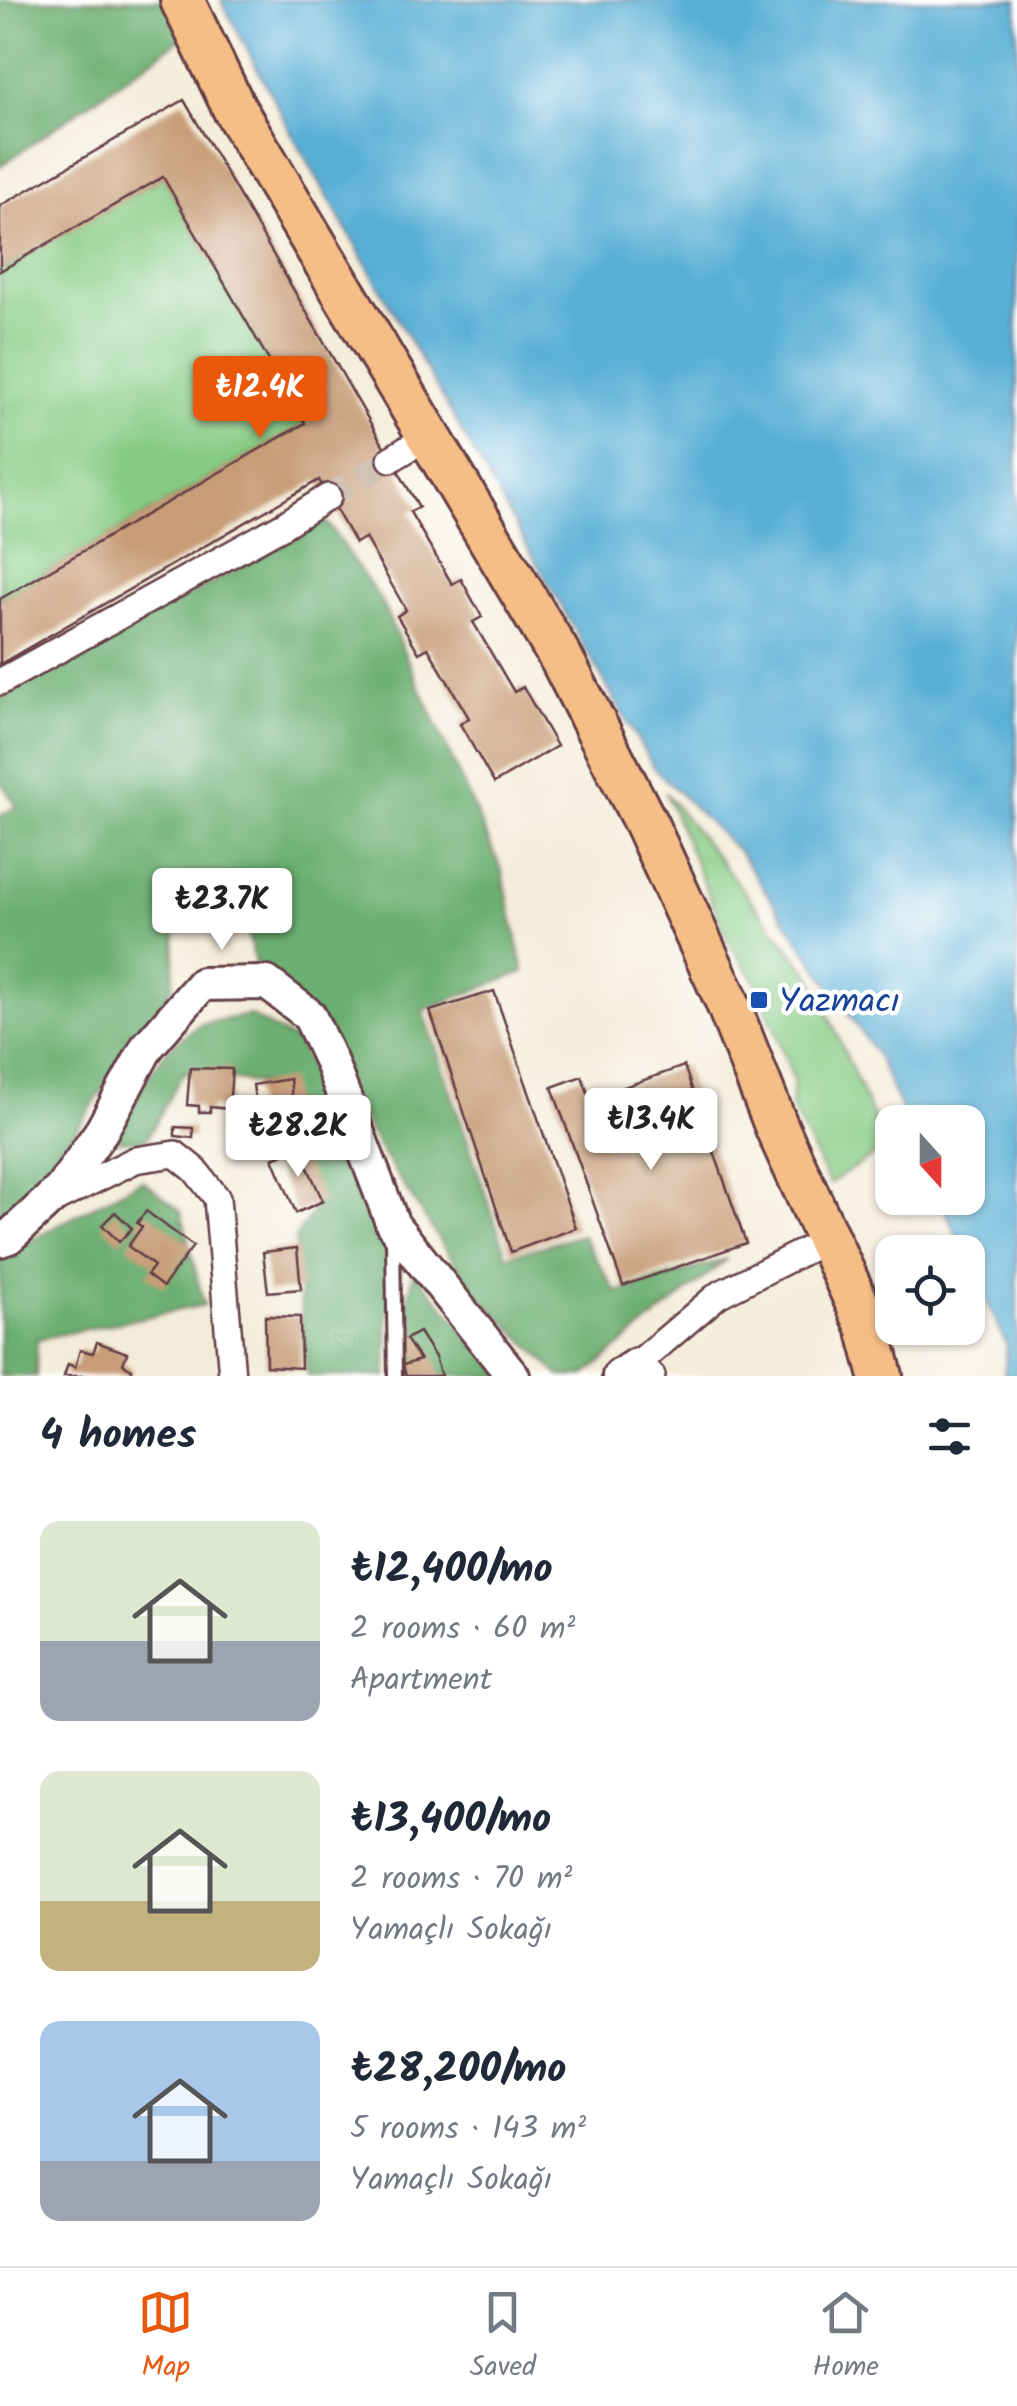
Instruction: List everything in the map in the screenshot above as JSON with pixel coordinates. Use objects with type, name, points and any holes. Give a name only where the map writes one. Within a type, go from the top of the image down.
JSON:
[{"type":"main road","points":[[182,0],[235,110],[562,660],[647,826],[868,1328],[881,1376]]},
{"type":"street","points":[[391,460],[429,436]]},
{"type":"street","points":[[0,682],[328,497]]},
{"type":"street","points":[[0,1240],[9,1237],[61,1189],[102,1130],[148,1047],[202,984],[267,984],[309,1015],[393,1225],[514,1376]]},
{"type":"street","points":[[44,1206],[135,1160],[176,1154],[195,1170],[217,1198],[232,1376]]},
{"type":"street","points":[[635,1372],[718,1295],[828,1238]]},
{"type":"lane","points":[[393,1225],[394,1376]]},
{"type":"green space","points":[[0,0],[167,0],[182,38],[0,166]]},
{"type":"green space","points":[[163,177],[305,423],[0,599],[0,271]]},
{"type":"green space","points":[[326,521],[381,601],[502,871],[524,972],[423,1010],[507,1256],[582,1235],[616,1292],[727,1259],[584,1376],[560,1376],[472,1289],[378,1147],[308,1011],[258,975],[239,896],[177,911],[173,986],[33,1194],[0,1216],[0,816],[17,806],[0,781],[0,698]]},
{"type":"green space","points":[[665,792],[812,977],[875,1122],[875,1154],[829,1184],[791,1106],[794,1081],[757,983],[730,945]]},
{"type":"green space","points":[[249,1015],[297,1042],[405,1255],[388,1313],[387,1376],[307,1376],[295,1239],[317,1205],[288,1087],[183,1073],[146,1140],[103,1141],[167,1050],[200,1024]]},
{"type":"green space","points":[[142,1180],[181,1211],[204,1305],[37,1339],[36,1376],[0,1376],[0,1257]]},
{"type":"green space","points":[[414,1272],[505,1376],[405,1376],[402,1324]]},
{"type":"water","points":[[221,0],[1017,0],[1017,1376],[1004,1376],[1007,1346],[985,1297],[985,1235],[957,1235],[948,1215],[985,1215],[985,1105],[899,1105],[876,1054],[739,852],[653,767],[293,136]]},
{"type":"building","points":[[184,100],[419,507],[410,512],[452,584],[461,579],[482,617],[473,622],[514,692],[523,687],[557,746],[494,783],[460,724],[469,718],[428,648],[419,653],[397,616],[406,610],[365,538],[355,543],[319,480],[0,664],[0,599],[305,423],[163,177],[0,271],[0,206]]},
{"type":"building","points":[[494,991],[576,1228],[511,1252],[430,1011]]},
{"type":"building","points":[[684,1066],[746,1243],[623,1286],[552,1087],[582,1076],[590,1099]]},
{"type":"building","points":[[190,1068],[232,1069],[229,1109],[210,1107],[210,1112],[199,1112],[199,1106],[187,1105]]},
{"type":"building","points":[[290,1079],[295,1126],[260,1132],[253,1085]]},
{"type":"building","points":[[175,1127],[193,1128],[193,1138],[175,1136]]},
{"type":"building","points":[[299,1148],[323,1201],[296,1213],[273,1158]]},
{"type":"building","points":[[146,1211],[193,1246],[163,1287],[147,1275],[154,1266],[128,1246],[142,1227],[137,1223]]},
{"type":"building","points":[[115,1212],[132,1228],[119,1242],[102,1225]]},
{"type":"building","points":[[297,1248],[301,1289],[268,1292],[263,1252]]},
{"type":"building","points":[[265,1316],[300,1317],[301,1368],[266,1366]]},
{"type":"building","points":[[419,1332],[435,1357],[441,1376],[406,1376],[403,1365],[420,1360],[406,1339]]},
{"type":"building","points":[[97,1342],[127,1353],[123,1364],[132,1369],[131,1376],[64,1376],[68,1364],[75,1367],[80,1350],[93,1353]]},
{"type":"tunnel","points":[[328,497],[391,459]]},
{"type":"place","name":"Yazmacı","points":[[759,1000]]}]
